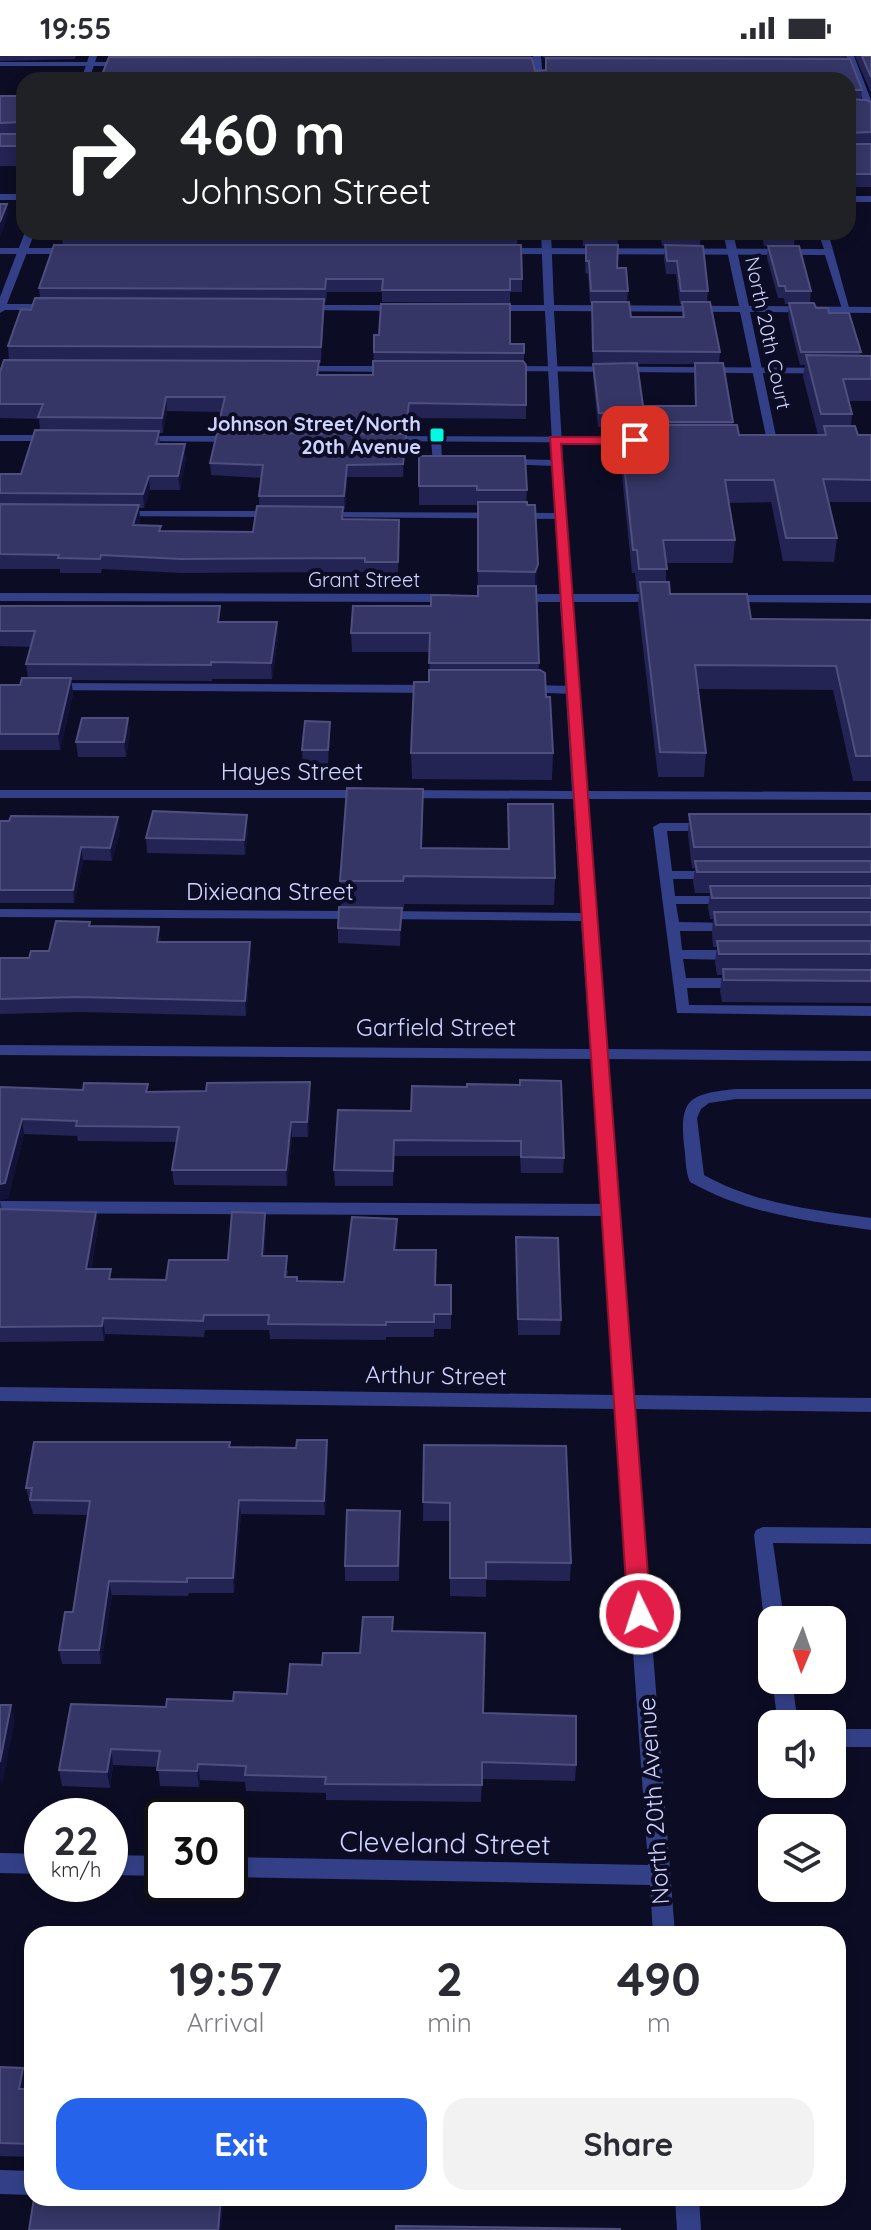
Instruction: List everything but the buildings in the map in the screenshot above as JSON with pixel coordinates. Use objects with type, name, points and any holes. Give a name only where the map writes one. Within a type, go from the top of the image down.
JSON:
[{"type":"street","points":[[0,64],[92,60],[138,64]]},
{"type":"street","points":[[838,65],[852,61],[870,108],[859,107]]},
{"type":"street","points":[[522,64],[540,62]]},
{"type":"street","points":[[27,240],[0,308],[64,307]]},
{"type":"street","name":"North 20th Avenue","points":[[546,240],[556,463],[663,1926]]},
{"type":"street","name":"North 20th Court","points":[[730,240],[772,441]]},
{"type":"street","points":[[825,240],[847,309]]},
{"type":"street","points":[[0,251],[86,251]]},
{"type":"street","points":[[483,251],[829,252]]},
{"type":"street","points":[[299,308],[408,308]]},
{"type":"street","points":[[471,308],[871,310]]},
{"type":"street","points":[[284,369],[410,369]]},
{"type":"street","points":[[489,369],[871,371]]},
{"type":"street","points":[[0,438],[64,439]]},
{"type":"street","points":[[126,439],[250,439]]},
{"type":"street","points":[[374,439],[654,440]]},
{"type":"street","points":[[436,439],[437,462],[465,462]]},
{"type":"street","points":[[504,440],[506,462]]},
{"type":"street","points":[[757,441],[786,441]]},
{"type":"street","points":[[492,462],[556,463]]},
{"type":"street","points":[[109,514],[296,515]]},
{"type":"street","points":[[312,515],[561,516]]},
{"type":"street","name":"Grant Street","points":[[0,597],[457,598]]},
{"type":"street","points":[[504,598],[669,598]]},
{"type":"street","points":[[716,598],[871,599]]},
{"type":"street","points":[[32,687],[445,689]]},
{"type":"street","points":[[509,689],[573,690]]},
{"type":"street","name":"Hayes Street","points":[[0,794],[375,794]]},
{"type":"street","name":"Hayes Street","points":[[391,794],[871,796]]},
{"type":"street","points":[[720,827],[660,827],[682,1010],[871,1011]]},
{"type":"street","points":[[666,875],[729,875]]},
{"type":"street","points":[[669,900],[747,900]]},
{"type":"street","name":"Dixieana Street","points":[[0,913],[588,917]]},
{"type":"street","points":[[672,926],[748,927]]},
{"type":"street","points":[[675,954],[751,955]]},
{"type":"street","points":[[679,983],[759,983]]},
{"type":"street","name":"Garfield Street","points":[[0,1050],[871,1056]]},
{"type":"street","points":[[871,1094],[736,1094],[705,1098],[695,1106],[689,1118],[696,1178],[709,1186],[737,1201],[768,1209],[871,1224]]},
{"type":"street","points":[[0,1207],[609,1210]]},
{"type":"street","name":"Arthur Street","points":[[0,1394],[871,1405]]},
{"type":"street","points":[[772,1606],[763,1535],[871,1536]]},
{"type":"street","points":[[846,1738],[871,1738]]},
{"type":"street","points":[[0,1863],[24,1864]]},
{"type":"street","name":"Cleveland Street","points":[[248,1867],[659,1875]]},
{"type":"street","points":[[0,2182],[24,2183]]},
{"type":"street","points":[[688,2206],[689,2230]]},
{"type":"place","name":"Johnson Street/North 20th Avenue","points":[[437,435]]},
{"type":"route","points":[[635,440],[555,440],[640,1614]]}]
